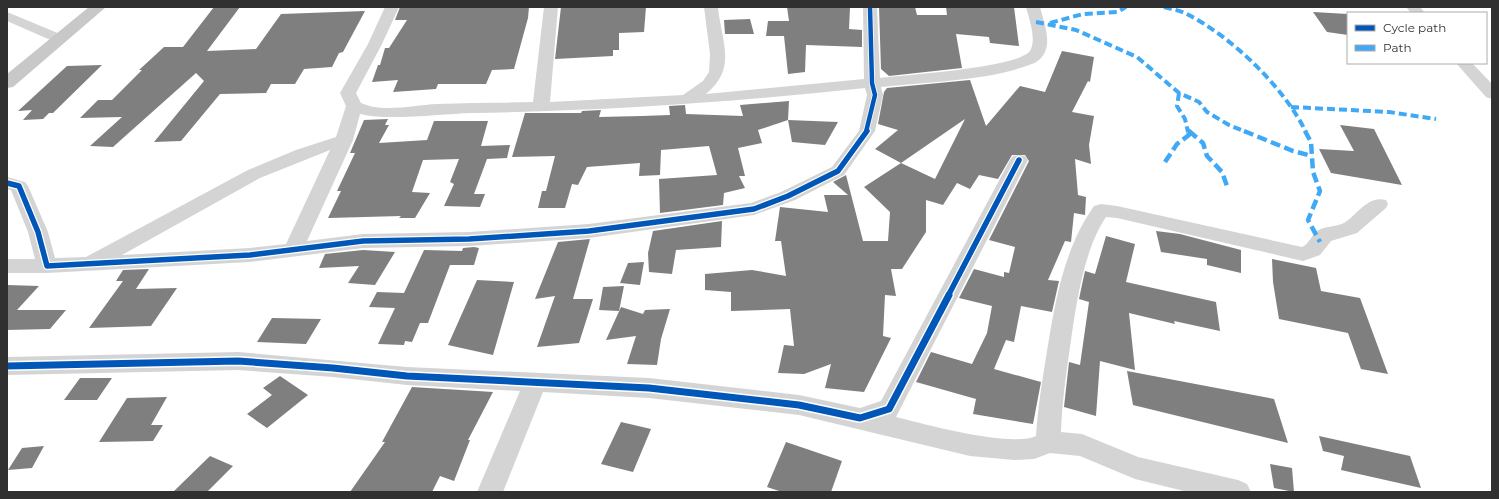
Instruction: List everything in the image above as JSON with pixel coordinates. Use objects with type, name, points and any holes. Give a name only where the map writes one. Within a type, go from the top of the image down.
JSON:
[{"type":"main road","points":[[7,83],[98,7]]},
{"type":"street","points":[[293,249],[344,140],[354,106],[348,93],[375,44],[392,7]]},
{"type":"street","points":[[540,107],[551,7]]},
{"type":"street","points":[[687,100],[702,90],[714,78],[718,67],[711,7]]},
{"type":"street","points":[[7,266],[46,266],[250,255],[363,240],[469,239],[589,230],[754,209],[788,196],[838,171],[867,131],[875,95],[872,83],[870,7]]},
{"type":"street","points":[[354,106],[363,110],[389,112],[687,100],[980,72],[1025,62],[1035,56],[1039,49],[1040,39],[1033,7]]},
{"type":"street","points":[[7,16],[60,39]]},
{"type":"street","points":[[1465,64],[1492,94]]},
{"type":"street","points":[[714,78],[740,91],[759,94]]},
{"type":"street","points":[[90,264],[254,174],[302,154],[344,140]]},
{"type":"street","points":[[860,418],[889,409],[914,364],[957,277],[1002,196],[1020,160]]},
{"type":"street","points":[[7,183],[18,186],[38,232],[46,266]]},
{"type":"street","points":[[1048,442],[1050,404],[1067,294],[1083,244],[1092,223],[1101,210],[1117,212],[1303,254],[1313,250],[1324,236],[1350,228],[1379,204]]},
{"type":"street","points":[[7,366],[238,361],[333,368],[407,376],[664,390],[799,405],[959,442],[1003,450],[1035,448],[1048,442],[1082,445],[1135,468],[1238,492]]},
{"type":"street","points":[[490,492],[535,383]]},
{"type":"building","points":[[214,7],[240,7],[207,51],[256,49],[281,14],[365,11],[343,52],[339,53],[332,67],[304,69],[295,84],[271,84],[266,93],[220,94],[181,141],[154,142],[204,81],[196,73],[113,147],[90,146],[122,117],[80,118],[98,100],[112,100],[142,70],[139,70],[164,47],[183,47]]},
{"type":"building","points":[[400,7],[529,7],[528,18],[514,69],[492,70],[486,84],[438,84],[436,89],[393,92],[398,80],[372,82],[378,65],[380,65],[385,48],[389,48],[407,20],[395,20]]},
{"type":"building","points":[[561,7],[646,7],[644,32],[619,33],[619,50],[613,50],[613,56],[555,59]]},
{"type":"building","points":[[787,7],[850,8],[849,29],[862,30],[862,47],[806,45],[805,72],[788,74],[784,36],[766,36],[768,21],[789,21]]},
{"type":"building","points":[[879,7],[915,7],[917,15],[947,15],[946,7],[1014,7],[1019,46],[990,43],[989,37],[956,34],[962,68],[889,76],[881,69]]},
{"type":"building","points":[[1313,12],[1347,14],[1347,35],[1327,32]]},
{"type":"building","points":[[750,19],[754,34],[725,34],[724,20]]},
{"type":"building","points":[[1062,51],[1094,57],[1090,82],[1088,81],[1072,112],[1094,116],[1089,145],[1091,164],[1075,159],[1078,195],[1086,197],[1085,215],[1074,213],[1071,242],[1065,241],[1048,280],[1059,281],[1052,312],[1021,306],[1014,342],[1006,340],[994,369],[1041,382],[1033,424],[973,414],[976,399],[916,382],[931,352],[972,364],[987,333],[992,306],[959,298],[974,269],[1004,277],[1004,272],[1009,273],[1015,247],[989,240],[1029,161],[1025,155],[1012,155],[998,179],[979,175],[970,189],[957,183],[943,205],[926,200],[926,232],[902,269],[891,269],[896,296],[885,295],[883,336],[891,338],[864,392],[825,388],[831,364],[804,374],[778,373],[784,345],[794,346],[790,309],[731,311],[731,292],[705,290],[705,274],[752,270],[786,276],[781,241],[775,241],[780,207],[828,212],[824,195],[848,195],[833,182],[846,175],[863,241],[888,241],[890,212],[864,187],[901,163],[875,149],[898,130],[878,124],[884,92],[887,88],[970,80],[986,126],[1020,86],[1045,92]],"holes":[[[965,119],[935,179],[901,163]]]},
{"type":"building","points":[[102,65],[53,113],[49,113],[43,119],[23,120],[32,110],[18,111],[67,66]]},
{"type":"building","points":[[789,101],[788,120],[758,130],[762,143],[738,148],[745,176],[739,176],[745,188],[724,193],[723,205],[660,213],[659,179],[717,175],[709,146],[661,150],[660,175],[639,176],[640,163],[587,167],[578,185],[572,184],[565,208],[538,208],[542,191],[546,191],[555,156],[512,157],[525,113],[581,113],[582,111],[601,110],[599,117],[670,115],[669,106],[685,105],[686,114],[743,116],[740,105]]},
{"type":"building","points":[[388,119],[385,125],[389,125],[379,143],[427,140],[434,121],[488,121],[481,146],[510,145],[507,158],[487,159],[474,194],[485,194],[480,207],[444,206],[454,184],[450,182],[459,159],[423,160],[412,192],[430,193],[415,218],[399,218],[401,216],[328,218],[341,191],[337,191],[355,153],[350,153],[364,120]]},
{"type":"building","points":[[788,120],[838,122],[825,145],[792,142]]},
{"type":"building","points":[[1340,125],[1374,129],[1402,185],[1331,173],[1319,149],[1354,151]]},
{"type":"building","points":[[722,221],[721,247],[676,250],[672,274],[649,272],[648,253],[653,231]]},
{"type":"building","points":[[1156,231],[1180,234],[1241,250],[1241,273],[1207,265],[1207,259],[1161,252]]},
{"type":"building","points":[[1106,236],[1135,244],[1126,282],[1216,302],[1220,331],[1174,321],[1175,324],[1129,313],[1135,370],[1100,361],[1096,416],[1064,407],[1069,362],[1080,365],[1089,302],[1079,299],[1085,271],[1095,274]]},
{"type":"building","points":[[590,239],[573,299],[593,299],[579,343],[537,347],[555,296],[535,299],[558,242]]},
{"type":"building","points":[[463,248],[479,248],[474,265],[450,265],[428,323],[420,323],[412,342],[405,341],[404,345],[378,344],[395,308],[369,307],[377,292],[404,293],[424,250],[462,251]]},
{"type":"building","points":[[363,250],[395,252],[375,285],[348,283],[359,266],[319,268],[325,254]]},
{"type":"building","points":[[1272,259],[1316,268],[1321,291],[1360,298],[1388,374],[1361,369],[1348,333],[1279,319],[1273,282]]},
{"type":"building","points":[[644,262],[640,285],[620,283],[628,263]]},
{"type":"building","points":[[149,269],[136,289],[177,288],[151,326],[89,328],[123,281],[116,281],[123,270]]},
{"type":"building","points":[[477,280],[514,282],[493,355],[448,345]]},
{"type":"building","points":[[7,285],[39,286],[17,310],[66,310],[50,329],[7,330]]},
{"type":"building","points":[[624,286],[619,311],[599,310],[603,287]]},
{"type":"building","points":[[621,307],[643,314],[645,310],[670,309],[661,339],[657,365],[627,364],[636,336],[606,340]]},
{"type":"building","points":[[272,318],[321,319],[306,344],[257,342]]},
{"type":"building","points":[[1127,371],[1274,399],[1288,443],[1133,405]]},
{"type":"building","points":[[280,376],[308,395],[267,428],[247,414],[272,395],[263,388]]},
{"type":"building","points":[[80,378],[112,378],[97,400],[64,400]]},
{"type":"building","points":[[412,387],[493,392],[468,440],[470,440],[454,481],[440,476],[432,492],[350,492],[385,442],[382,442]]},
{"type":"building","points":[[167,397],[151,425],[163,425],[153,441],[99,442],[127,398]]},
{"type":"building","points":[[621,422],[651,429],[633,472],[601,464]]},
{"type":"building","points":[[1319,436],[1410,456],[1421,488],[1341,470],[1344,456],[1323,451]]},
{"type":"building","points":[[786,442],[842,461],[831,492],[782,492],[767,487]]},
{"type":"building","points":[[44,446],[32,468],[8,470],[22,448]]},
{"type":"building","points":[[210,456],[233,466],[207,492],[173,492]]},
{"type":"building","points":[[1270,464],[1292,468],[1294,492],[1274,488]]},
{"type":"marked path","points":[[1050,23],[1083,14],[1117,12],[1126,7]]},
{"type":"marked path","points":[[1164,7],[1184,13],[1234,47],[1267,77],[1297,114],[1311,142],[1313,172],[1320,191],[1308,220],[1313,232],[1320,242]]},
{"type":"marked path","points":[[1036,22],[1076,30],[1137,57],[1179,93],[1199,102],[1207,112],[1229,125],[1293,151],[1312,156]]},
{"type":"marked path","points":[[1165,162],[1177,144],[1189,135],[1185,119],[1177,106],[1179,93]]},
{"type":"marked path","points":[[1291,107],[1389,112],[1436,119]]},
{"type":"marked path","points":[[1187,129],[1203,143],[1207,156],[1222,172],[1227,186]]},
{"type":"cycle path","points":[[7,183],[19,186],[38,232],[47,266],[250,255],[363,241],[469,239],[589,231],[754,209],[788,196],[838,171],[867,131],[875,95],[872,83],[870,7]]},
{"type":"cycle path","points":[[7,366],[238,361],[333,368],[407,376],[649,388],[799,405],[860,418],[889,409],[1019,160]]}]
